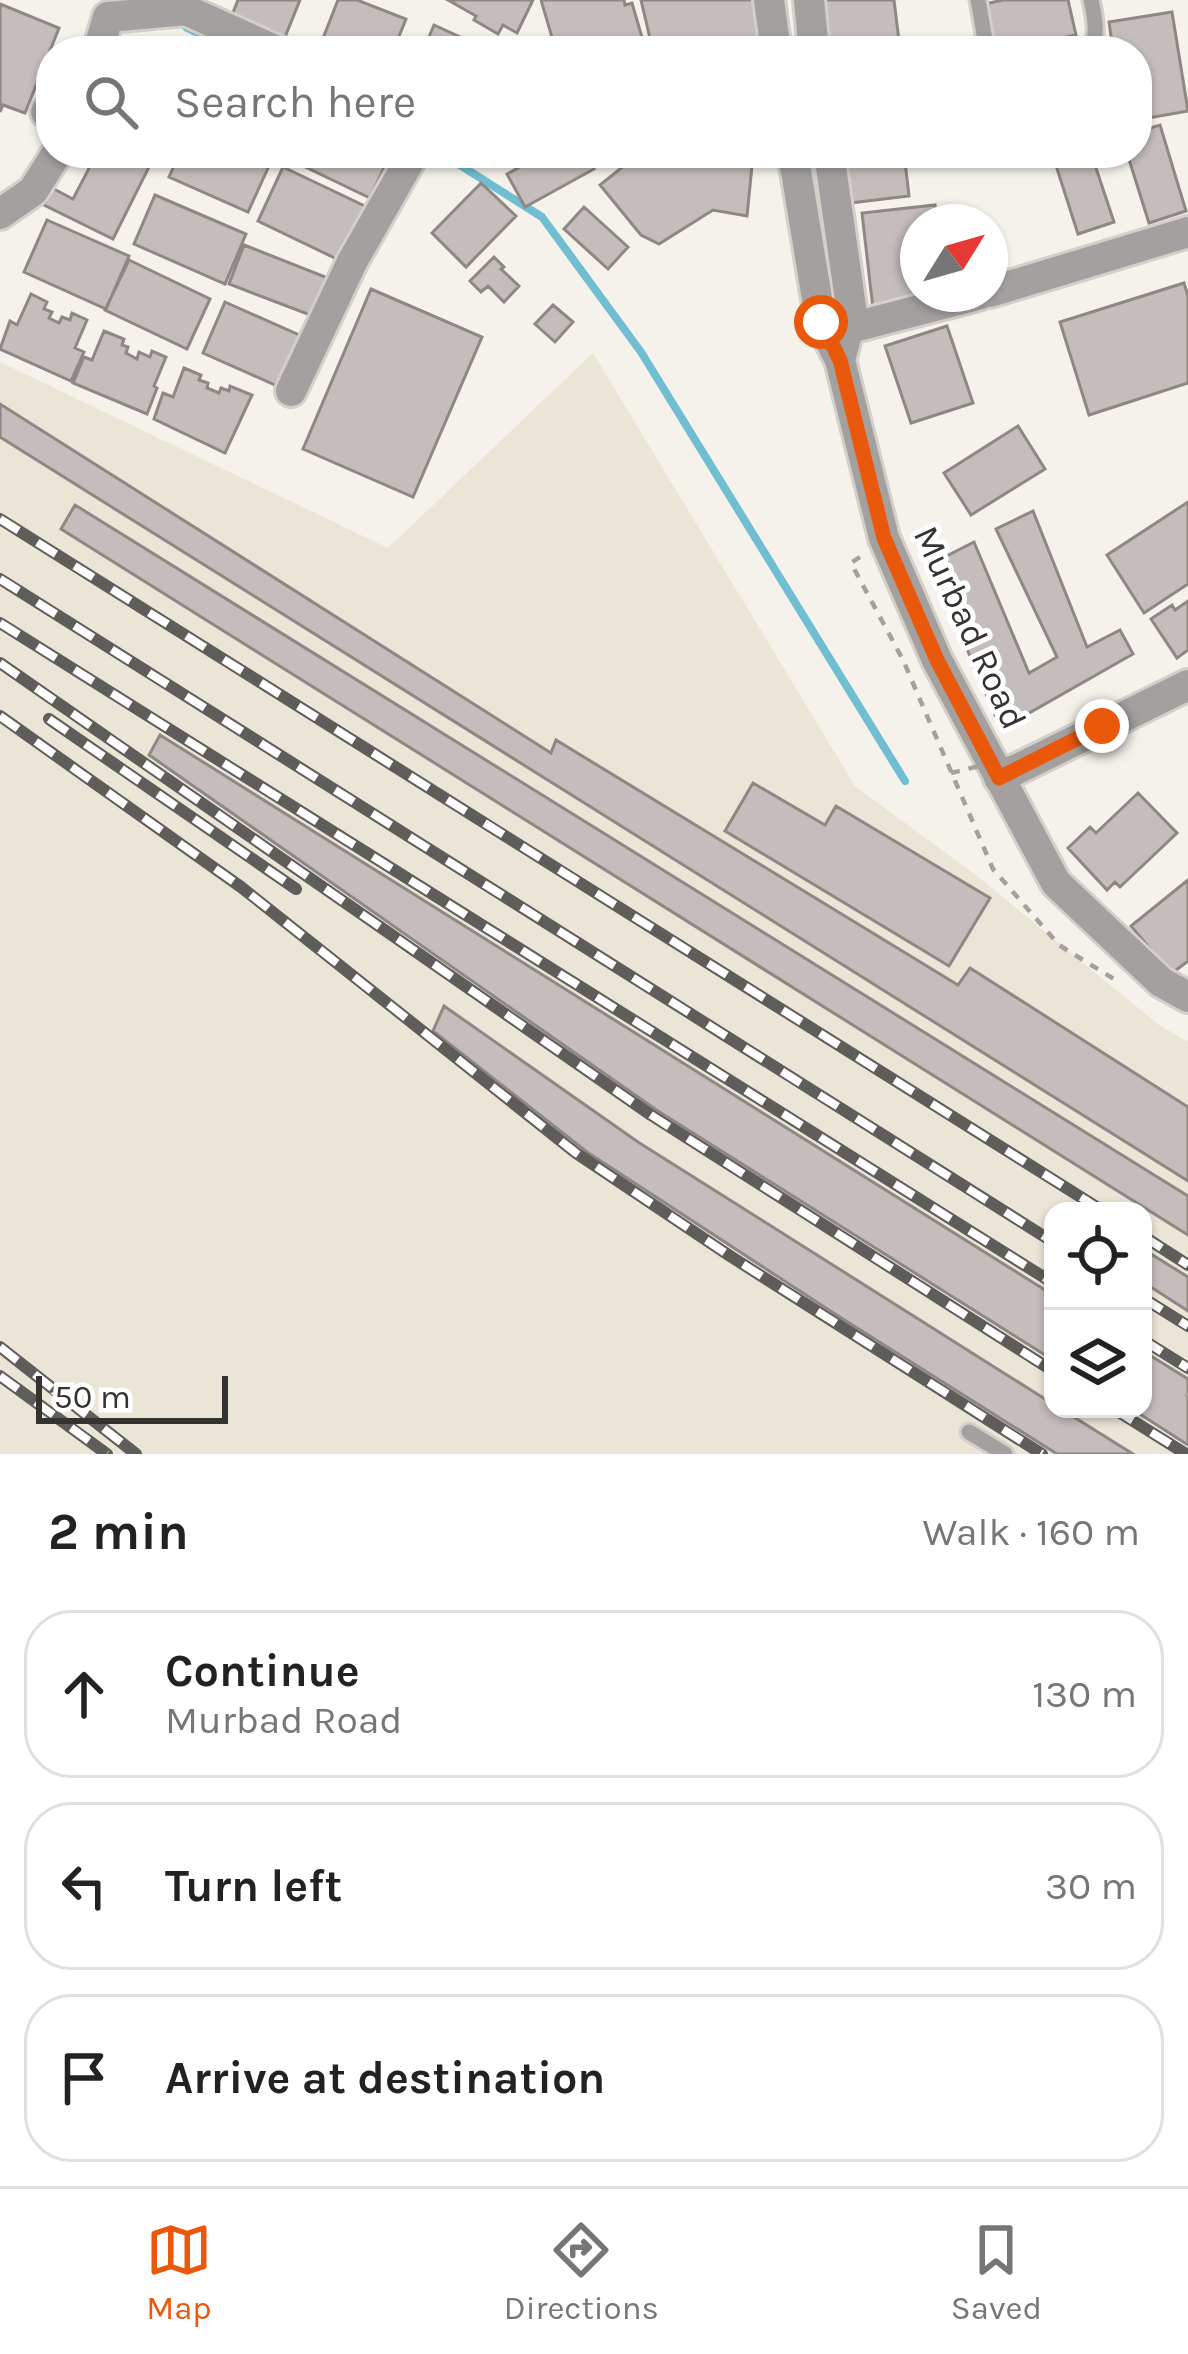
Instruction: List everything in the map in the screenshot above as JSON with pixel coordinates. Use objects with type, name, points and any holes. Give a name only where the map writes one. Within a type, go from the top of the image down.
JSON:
[{"type":"street","points":[[769,0],[774,36]]},
{"type":"street","points":[[809,0],[813,36]]},
{"type":"street","points":[[112,10],[186,10],[244,36]]},
{"type":"street","points":[[0,214],[33,191],[48,168]]},
{"type":"street","points":[[291,392],[352,262],[405,168]]},
{"type":"street","name":"Murbad Road","points":[[795,168],[821,322],[838,341],[884,538],[937,660],[1056,883],[1161,982],[1188,998]]},
{"type":"street","name":"Murbad Road","points":[[831,168],[852,314],[838,341]]},
{"type":"street","points":[[1008,287],[1188,232]]},
{"type":"street","points":[[838,341],[926,312]]},
{"type":"street","points":[[999,778],[1188,685]]},
{"type":"lane","points":[[978,0],[984,36]]},
{"type":"lane","points":[[1090,0],[1095,36]]},
{"type":"lane","points":[[969,1432],[1005,1454]]},
{"type":"path","points":[[884,538],[851,563],[903,660]]},
{"type":"path","points":[[952,773],[1023,755]]},
{"type":"shaded area","points":[[593,353],[855,786],[977,876],[1159,1025],[1188,1042],[1188,1454],[0,1454],[0,362],[388,548]]},
{"type":"building","points":[[238,0],[300,0],[285,36],[232,15]]},
{"type":"building","points":[[338,0],[357,0],[406,19],[399,36],[324,36]]},
{"type":"building","points":[[448,0],[533,0],[517,33],[503,25],[498,34]]},
{"type":"building","points":[[541,0],[624,0],[625,5],[632,3],[642,36],[552,36]]},
{"type":"building","points":[[641,0],[758,0],[766,36],[649,36]]},
{"type":"building","points":[[822,0],[894,0],[898,36],[827,36]]},
{"type":"building","points":[[1068,0],[1076,35],[992,36],[985,4]]},
{"type":"building","points":[[0,4],[59,28],[56,36],[36,36],[36,86],[25,113],[3,105],[0,112]]},
{"type":"building","points":[[1172,12],[1188,111],[1152,117],[1152,36],[1111,36],[1109,22]]},
{"type":"building","points":[[434,25],[458,36],[429,36]]},
{"type":"building","points":[[1160,125],[1186,211],[1149,223],[1132,168],[1152,168],[1152,127]]},
{"type":"building","points":[[89,168],[148,168],[113,239],[44,205],[52,188],[73,199]]},
{"type":"building","points":[[173,168],[268,168],[248,212],[169,177]]},
{"type":"building","points":[[283,168],[371,209],[345,263],[258,221]]},
{"type":"building","points":[[308,168],[384,168],[370,198]]},
{"type":"building","points":[[518,168],[594,169],[525,207],[507,174]]},
{"type":"building","points":[[621,168],[752,168],[747,216],[713,210],[659,244],[641,235],[600,185]]},
{"type":"building","points":[[845,168],[906,168],[909,196],[850,203]]},
{"type":"building","points":[[1057,168],[1096,168],[1114,222],[1078,234]]},
{"type":"building","points":[[481,183],[516,216],[466,267],[432,233]]},
{"type":"building","points":[[155,195],[246,234],[225,284],[134,244]]},
{"type":"building","points":[[584,207],[628,247],[608,269],[564,229]]},
{"type":"building","points":[[900,209],[900,303],[873,309],[862,213]]},
{"type":"building","points":[[47,220],[129,256],[106,309],[24,272]]},
{"type":"building","points":[[244,245],[328,278],[313,316],[229,284]]},
{"type":"building","points":[[494,257],[519,286],[504,302],[488,286],[481,292],[470,281]]},
{"type":"building","points":[[129,260],[210,299],[187,349],[105,310]]},
{"type":"building","points":[[1184,283],[1188,383],[1089,415],[1060,322]]},
{"type":"building","points":[[371,289],[482,337],[413,497],[303,449]]},
{"type":"building","points":[[31,294],[47,302],[44,309],[52,312],[49,318],[59,323],[62,317],[70,320],[72,313],[87,320],[75,348],[84,352],[71,381],[0,349],[10,321],[17,325]]},
{"type":"building","points":[[225,302],[306,338],[284,389],[203,353]]},
{"type":"building","points":[[553,305],[573,322],[555,342],[535,324]]},
{"type":"building","points":[[947,326],[973,403],[911,423],[885,346]]},
{"type":"building","points":[[104,331],[124,339],[126,353],[137,359],[139,352],[150,357],[152,351],[166,357],[147,414],[73,383],[84,357],[92,360]]},
{"type":"building","points":[[184,368],[201,375],[199,380],[208,383],[207,388],[219,393],[221,388],[229,391],[230,386],[252,395],[225,453],[154,419],[163,393],[173,397]]},
{"type":"building","points":[[0,404],[551,753],[556,740],[958,985],[970,968],[1188,1107],[1188,1181],[0,437]]},
{"type":"building","points":[[1018,426],[1045,469],[971,515],[944,473]]},
{"type":"building","points":[[1188,502],[1188,584],[1144,613],[1107,555]]},
{"type":"building","points":[[75,505],[1188,1196],[1188,1235],[1152,1212],[1152,1202],[1135,1202],[61,529]]},
{"type":"building","points":[[1033,511],[1087,647],[1120,630],[1133,654],[1001,729],[931,564],[974,542],[1029,673],[1057,657],[996,529]]},
{"type":"building","points":[[1188,601],[1188,650],[1177,658],[1151,619]]},
{"type":"building","points":[[160,735],[1044,1289],[1044,1354],[658,1111],[149,755]]},
{"type":"building","points":[[753,783],[825,825],[836,806],[990,898],[949,966],[725,831]]},
{"type":"building","points":[[1138,793],[1177,833],[1120,887],[1115,882],[1107,890],[1068,848],[1090,827],[1096,833]]},
{"type":"building","points":[[1188,880],[1188,961],[1171,974],[1131,926]]},
{"type":"building","points":[[444,1006],[638,1142],[1044,1398],[1044,1418],[1075,1418],[1133,1454],[1057,1454],[587,1152],[433,1031]]},
{"type":"building","points":[[1152,1255],[1188,1277],[1188,1311],[1152,1288]]},
{"type":"building","points":[[1152,1357],[1188,1379],[1188,1445],[1146,1418],[1152,1418]]},
{"type":"waterway","points":[[180,20],[204,36]]},
{"type":"waterway","points":[[465,168],[542,217],[641,352],[905,781]]},
{"type":"railway","points":[[0,519],[1089,1202]]},
{"type":"railway","points":[[0,579],[1044,1236]]},
{"type":"railway","points":[[0,623],[1044,1277]]},
{"type":"railway","points":[[0,663],[651,1115],[1044,1365]]},
{"type":"railway","points":[[0,716],[241,887],[576,1153],[1042,1454]]},
{"type":"railway","points":[[49,719],[296,889]]},
{"type":"railway","points":[[1152,1242],[1188,1265]]},
{"type":"railway","points":[[1152,1304],[1188,1326]]},
{"type":"railway","points":[[1152,1346],[1188,1368]]},
{"type":"railway","points":[[0,1347],[136,1454]]},
{"type":"railway","points":[[0,1376],[107,1454]]},
{"type":"railway","points":[[1128,1418],[1186,1454]]},
{"type":"route","points":[[821,322],[840,360],[884,538],[937,660],[999,778],[1102,726]]}]
